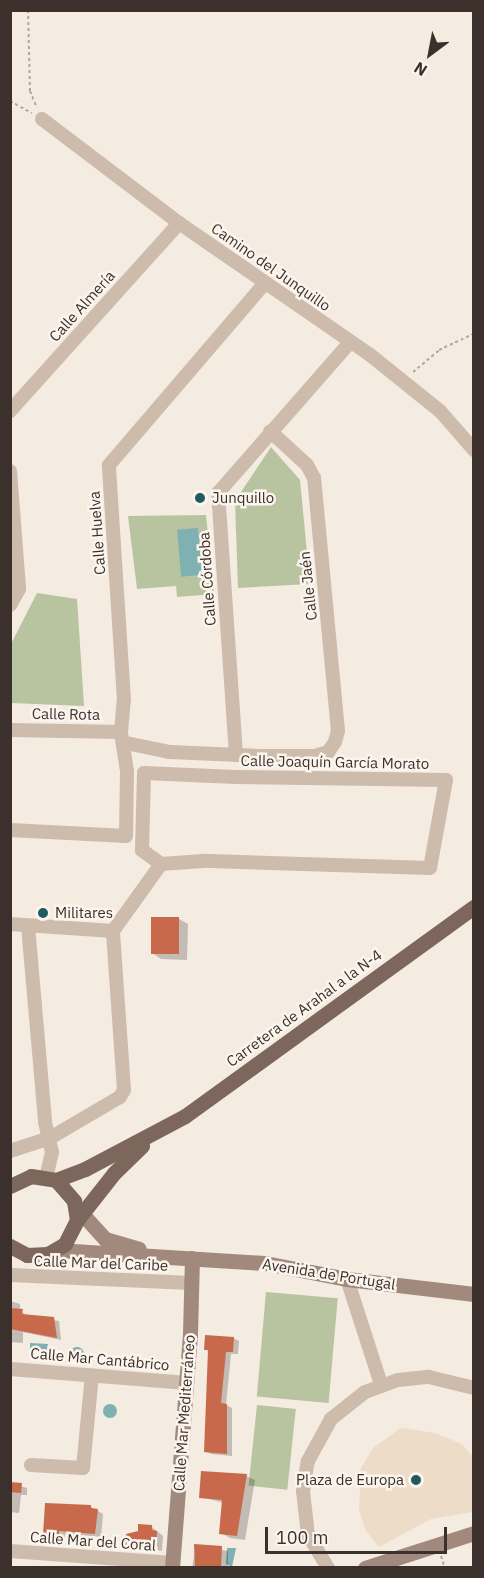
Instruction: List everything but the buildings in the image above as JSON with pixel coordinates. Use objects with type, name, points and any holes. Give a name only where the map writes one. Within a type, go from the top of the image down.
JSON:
[{"type":"main road","name":"Carretera de Arahal a la N-4","points":[[57,1250],[71,1236],[79,1213],[114,1173],[153,1135],[474,907]]},
{"type":"main road","name":"Carretera de Arahal a la N-4","points":[[10,1186],[31,1176],[51,1178],[153,1135]]},
{"type":"main road","points":[[51,1178],[70,1193],[79,1213]]},
{"type":"main road","points":[[13,1249],[38,1256],[57,1250]]},
{"type":"street","name":"Camino del Junquillo","points":[[42,119],[179,223],[403,381],[440,411],[474,450]]},
{"type":"street","name":"Calle Almería","points":[[10,411],[179,223]]},
{"type":"street","name":"Calle Huelva","points":[[10,830],[126,836],[123,700],[109,465],[264,284]]},
{"type":"street","name":"Calle Córdoba","points":[[236,755],[218,493],[350,342]]},
{"type":"street","name":"Calle Jaén","points":[[270,431],[307,465],[314,478],[338,731],[328,752]]},
{"type":"street","points":[[10,471],[19,589],[10,605]]},
{"type":"street","name":"Calle Rota","points":[[10,729],[124,737],[170,753],[315,756],[328,752]]},
{"type":"street","name":"Calle Joaquín García Morato","points":[[144,773],[446,780],[430,868],[203,861],[161,864],[142,850],[144,773]]},
{"type":"street","points":[[10,1150],[50,1138],[120,1097],[124,1078],[113,931],[161,864]]},
{"type":"street","points":[[10,924],[113,931]]},
{"type":"street","points":[[28,926],[52,1152],[51,1178]]},
{"type":"street","name":"Avenida de Portugal","points":[[79,1213],[105,1239],[188,1258]]},
{"type":"street","name":"Avenida de Portugal","points":[[57,1250],[265,1263],[347,1279],[474,1294]]},
{"type":"street","name":"Calle Mar Mediterráneo","points":[[172,1565],[187,1383],[191,1283],[188,1258]]},
{"type":"street","name":"Calle Mar del Caribe","points":[[10,1275],[191,1283]]},
{"type":"street","points":[[347,1279],[381,1384]]},
{"type":"street","name":"Calle Mar Cantábrico","points":[[10,1369],[187,1383]]},
{"type":"street","points":[[31,1465],[83,1468],[92,1375]]},
{"type":"street","points":[[328,1568],[308,1535],[303,1504],[305,1472],[331,1419],[349,1402],[381,1384],[429,1377],[474,1388]]},
{"type":"street","points":[[365,1568],[474,1533]]},
{"type":"street","name":"Calle Mar del Coral","points":[[10,1551],[172,1565]]},
{"type":"path","points":[[28,10],[30,91],[42,119]]},
{"type":"path","points":[[10,101],[42,119]]},
{"type":"path","points":[[403,381],[439,350],[474,333]]},
{"type":"green space","points":[[271,447],[300,480],[310,584],[238,588],[235,501]]},
{"type":"green space","points":[[206,515],[214,594],[177,597],[176,586],[137,589],[128,516]]},
{"type":"green space","points":[[37,593],[77,599],[84,706],[11,703],[11,644]]},
{"type":"green space","points":[[266,1292],[338,1298],[329,1403],[257,1397]]},
{"type":"green space","points":[[257,1405],[296,1409],[287,1490],[249,1486]]},
{"type":"shaded area","name":"Plaza de Europa","points":[[401,1428],[435,1433],[462,1444],[473,1457],[473,1512],[431,1519],[379,1547],[366,1531],[359,1511],[361,1468],[373,1448]]},
{"type":"water","points":[[198,528],[202,575],[181,577],[177,530]]},
{"type":"water","points":[[30,1343],[48,1344],[47,1353],[30,1351]]},
{"type":"water","points":[[77,1347],[82,1349],[84,1354],[82,1359],[77,1361],[72,1359],[70,1354],[72,1349]]},
{"type":"water","points":[[110,1404],[115,1406],[117,1411],[115,1416],[110,1418],[105,1416],[103,1411],[105,1406]]},
{"type":"water","points":[[227,1548],[236,1548],[232,1567],[226,1564]]},
{"type":"place","name":"Junquillo","points":[[200,498]]},
{"type":"place","name":"Militares","points":[[43,913]]},
{"type":"place","name":"Plaza de Europa","points":[[416,1480]]}]
